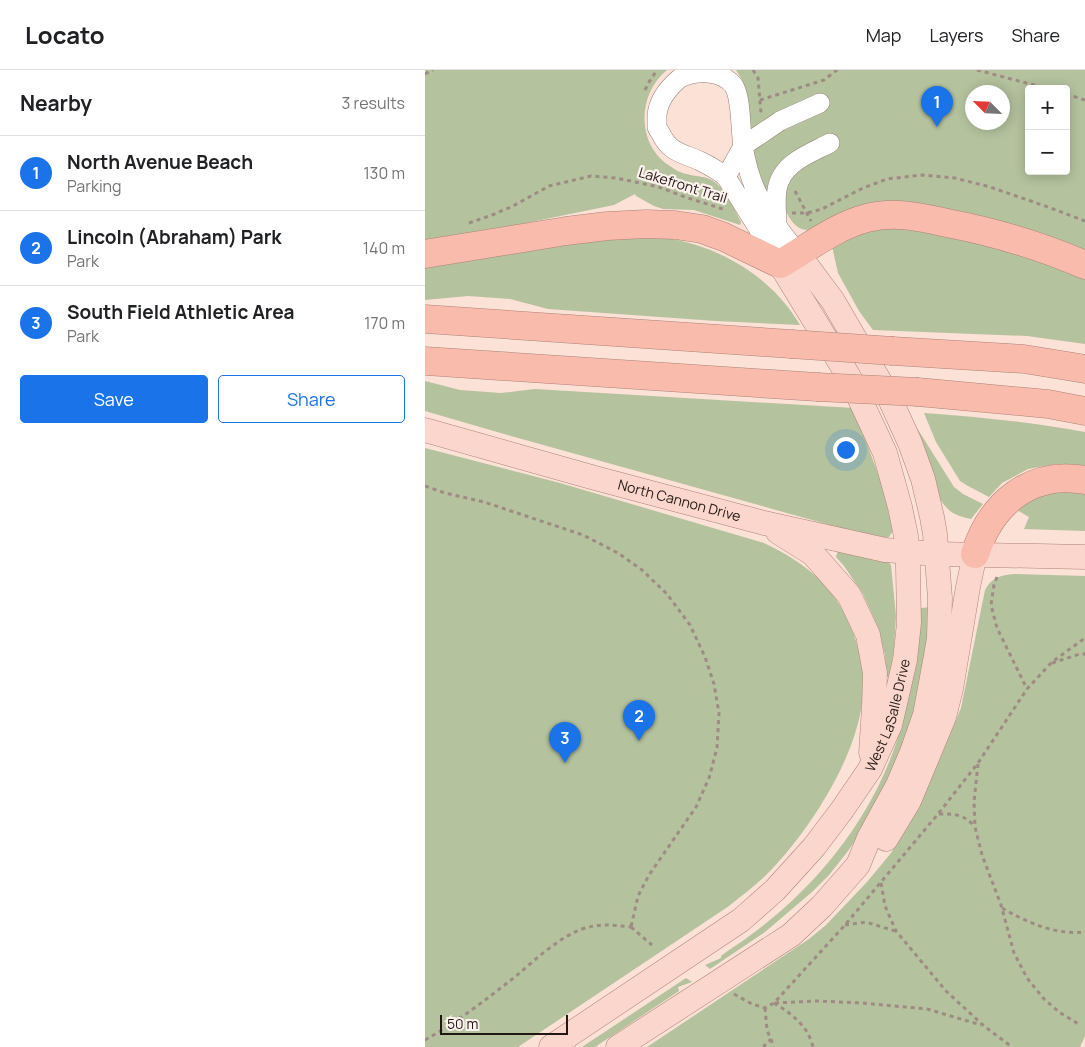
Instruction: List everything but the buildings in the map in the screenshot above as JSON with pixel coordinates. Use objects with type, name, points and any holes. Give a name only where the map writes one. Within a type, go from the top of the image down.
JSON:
[{"type":"highway","points":[[425,254],[566,231],[647,224],[675,225],[702,229],[789,259],[836,231],[860,220],[882,215],[901,215],[961,225],[1053,252],[1085,265]]},
{"type":"highway","points":[[425,320],[1024,359],[1085,369]]},
{"type":"highway","points":[[425,361],[918,392],[1048,404],[1085,411]]},
{"type":"highway","points":[[975,554],[982,534],[1000,507],[1020,490],[1055,478],[1085,480]]},
{"type":"main road","name":"West LaSalle Drive","points":[[551,1047],[741,920],[775,890],[814,847],[842,810],[870,769],[890,725],[905,660],[909,614],[906,536],[900,508],[885,453],[852,382],[789,259]]},
{"type":"main road","points":[[789,259],[833,301],[891,399],[911,443],[923,479],[932,517],[937,554],[940,598],[939,638],[925,715],[898,785],[869,838],[857,865]]},
{"type":"main road","name":"North Cannon Drive","points":[[425,430],[764,523],[885,550],[937,554],[1085,557]]},
{"type":"main road","points":[[764,523],[813,554],[849,595],[868,635],[875,672],[870,769]]},
{"type":"main road","points":[[618,1047],[791,935],[822,906],[857,865],[879,849],[909,801],[944,717],[951,689],[975,554]]},
{"type":"lane","points":[[782,219],[768,213],[750,174],[743,146],[735,88],[729,80],[711,70],[697,70],[685,74],[663,96],[657,112],[657,128],[665,143],[673,150],[713,167],[726,177],[789,259]]},
{"type":"lane","points":[[726,177],[743,146],[780,121],[820,103]]},
{"type":"lane","points":[[789,259],[777,187],[784,172],[791,165],[802,157],[830,143]]},
{"type":"path","points":[[425,74],[433,70]]},
{"type":"path","points":[[753,70],[758,78],[760,100],[824,80],[837,70]]},
{"type":"path","points":[[977,70],[1034,85]]},
{"type":"path","points":[[1070,95],[1085,100]]},
{"type":"path","points":[[784,172],[815,228]]},
{"type":"path","points":[[782,219],[823,209],[863,188],[887,179],[922,175],[955,178],[989,187],[1048,206],[1085,221]]},
{"type":"path","name":"Lakefront Trail","points":[[465,224],[513,206],[549,186],[591,176],[615,178],[659,188],[730,211]]},
{"type":"path","points":[[425,486],[546,522],[583,535],[618,553],[642,570],[667,594],[690,625],[705,657],[714,684],[719,713],[717,748],[709,778],[697,806],[649,874],[638,896],[631,927]]},
{"type":"path","points":[[997,577],[991,605],[997,628],[1027,689]]},
{"type":"path","points":[[1050,664],[1085,654]]},
{"type":"path","points":[[978,762],[974,802],[975,827],[982,855],[1002,907],[1014,953],[1027,978],[1044,999],[1059,1012],[1080,1025]]},
{"type":"path","points":[[938,814],[961,816],[970,820],[975,827]]},
{"type":"path","points":[[881,882],[885,906],[896,931],[946,991],[984,1026],[1012,1047]]},
{"type":"path","points":[[1002,907],[1029,922],[1051,930],[1072,933],[1085,932]]},
{"type":"path","points":[[845,925],[866,922],[896,931]]},
{"type":"path","points":[[425,1040],[486,999],[559,942],[580,930],[601,924],[631,927],[652,945]]},
{"type":"path","points":[[813,1047],[810,1038],[801,1024],[789,1012],[774,1003],[817,1001],[927,1009],[984,1026]]},
{"type":"path","points":[[765,1008],[767,1030],[774,1047]]},
{"type":"path","points":[[763,1047],[771,1039]]},
{"type":"green space","points":[[425,70],[667,70],[657,80],[650,92],[646,105],[646,133],[651,146],[659,157],[676,170],[685,174],[706,178],[716,183],[730,201],[741,222],[740,225],[694,210],[663,209],[654,206],[635,194],[614,205],[425,244]]},
{"type":"green space","points":[[736,70],[1085,70],[1085,253],[977,216],[807,230],[799,228],[789,218],[784,206],[766,198],[747,138],[742,80]]},
{"type":"green space","points":[[895,223],[946,232],[1085,275],[1085,344],[1027,336],[873,330],[859,311],[838,273],[832,246],[861,229]]},
{"type":"green space","points":[[627,236],[656,237],[683,241],[700,246],[733,261],[748,270],[775,293],[789,308],[800,325],[548,309],[510,299],[468,296],[425,300],[425,268],[507,253]]},
{"type":"green space","points":[[425,381],[460,390],[501,393],[535,389],[854,408],[882,485],[893,531],[889,537],[880,539],[425,411]]},
{"type":"green space","points":[[924,413],[1005,420],[1085,432],[1085,466],[1056,464],[1028,469],[1002,483],[989,497],[960,481],[936,442]]},
{"type":"green space","points":[[917,428],[954,487],[983,504],[971,519],[952,512],[937,493],[932,482]]},
{"type":"green space","points":[[425,448],[560,483],[764,543],[807,569],[830,591],[847,618],[854,635],[861,662],[863,690],[860,713],[854,737],[844,761],[832,786],[803,832],[772,869],[757,884],[729,906],[518,1047],[425,1047]]},
{"type":"green space","points":[[1057,490],[1085,492],[1085,531],[1024,529],[1029,517],[1015,509],[1026,500]]},
{"type":"green space","points":[[838,550],[887,560],[891,565],[896,616],[894,648],[890,676],[888,677],[886,675],[885,655],[876,623],[863,594],[836,557]]},
{"type":"green space","points":[[1014,574],[1085,576],[1085,1036],[1080,1047],[647,1047],[809,939],[826,925],[867,882],[891,853],[916,809],[961,708],[985,590],[997,578]]},
{"type":"green space","points":[[931,607],[920,693],[901,755],[867,823],[829,875],[812,892],[765,932],[710,969],[705,965],[721,958],[721,956],[778,913],[802,891],[846,840],[864,812],[893,752],[903,720],[921,608]]},
{"type":"green space","points":[[686,978],[692,982],[678,987],[679,991],[595,1047],[582,1047]]},
{"type":"place","name":"North Avenue Beach","points":[[937,127]]},
{"type":"place","name":"Lincoln (Abraham) Park","points":[[639,741]]},
{"type":"place","name":"South Field Athletic Area","points":[[565,763]]}]
